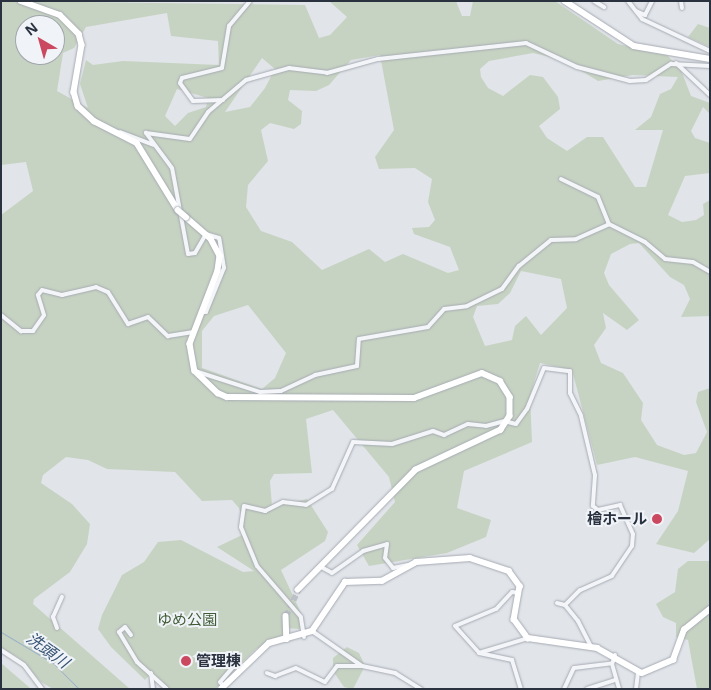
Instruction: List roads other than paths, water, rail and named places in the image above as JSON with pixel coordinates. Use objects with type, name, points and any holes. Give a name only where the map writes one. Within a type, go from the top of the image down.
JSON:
[{"type":"street","points":[[21,1],[60,15],[79,34],[82,46],[74,92],[78,106],[94,121],[154,145]]},
{"type":"street","points":[[565,1],[634,46],[710,59]]},
{"type":"street","points":[[594,1],[604,8]]},
{"type":"street","points":[[628,1],[642,19],[710,51]]},
{"type":"street","points":[[636,11],[645,15],[652,1]]},
{"type":"street","points":[[681,1],[682,8]]},
{"type":"street","points":[[225,99],[193,101],[180,84],[182,78],[222,68],[229,26],[237,21],[249,2]]},
{"type":"street","points":[[206,234],[195,253],[189,255],[172,168],[154,145],[148,131],[190,139],[208,112],[246,80],[289,68],[326,73],[378,59],[494,46],[533,44],[577,67],[630,81],[646,80],[676,63],[710,66]]},
{"type":"street","points":[[676,63],[710,95]]},
{"type":"street","points":[[120,132],[141,149],[178,210],[206,234],[216,246],[220,264],[192,332],[195,371],[205,384],[227,397],[414,398],[482,373],[500,381],[509,392],[508,421],[495,436],[416,470],[323,568],[298,590]]},
{"type":"street","points":[[561,179],[598,197],[610,224],[645,242],[665,259],[693,262],[710,272]]},
{"type":"street","points":[[195,371],[260,392],[281,390],[322,373],[357,366],[358,339],[428,328],[444,309],[467,306],[502,289],[519,266],[551,240],[576,240],[610,224]]},
{"type":"street","points":[[1,315],[21,331],[32,331],[44,315],[38,295],[42,290],[62,295],[96,287],[108,292],[128,324],[148,317],[168,336],[192,332]]},
{"type":"street","points":[[304,637],[301,617],[257,566],[242,527],[244,506],[265,511],[283,502],[306,505],[332,489],[353,442],[392,444],[433,431],[444,435],[468,424],[486,426],[508,421],[516,424],[527,409],[544,368],[570,371],[570,393],[595,475],[593,506],[598,510],[620,505],[633,534],[632,546],[612,576],[580,590],[565,605]]},
{"type":"street","points":[[323,568],[332,573],[363,551],[386,544],[385,558],[393,568],[462,557],[477,560],[514,574],[519,593],[514,619],[528,638]]},
{"type":"street","points":[[233,657],[233,667],[220,682],[223,688],[262,648],[287,639],[304,637],[312,631],[345,582],[382,581],[407,565]]},
{"type":"street","points":[[519,593],[512,592],[496,609],[455,626],[479,653],[512,660],[521,689]]},
{"type":"street","points":[[57,628],[53,617],[62,597]]},
{"type":"street","points":[[557,603],[565,605],[585,630],[591,646]]},
{"type":"street","points":[[479,653],[528,638],[591,646],[615,656],[638,672],[649,673],[673,660],[684,630],[710,609]]},
{"type":"street","points":[[286,616],[287,639]]},
{"type":"street","points":[[131,635],[125,627],[119,632],[132,657],[167,689]]},
{"type":"street","points":[[312,631],[362,666]]},
{"type":"street","points":[[1,650],[24,665],[42,689]]},
{"type":"street","points":[[615,656],[612,663],[615,680],[619,689]]},
{"type":"street","points":[[564,689],[574,668],[612,663]]},
{"type":"street","points":[[266,673],[275,676],[296,668],[325,682],[337,666],[362,666],[395,673],[421,689]]},
{"type":"street","points":[[636,689],[638,672]]},
{"type":"street","points":[[151,673],[153,689]]},
{"type":"street","points":[[587,689],[615,680]]},
{"type":"waterway","name":"洗頭川","points":[[1,632],[53,663],[79,689]]},
{"type":"tunnel","points":[[286,616],[298,590]]},
{"type":"place","name":"檜ホール","points":[[657,519]]},
{"type":"place","name":"管理棟","points":[[186,661]]},
{"type":"park label","name":"ゆめ公園","points":[[187,620]]}]
